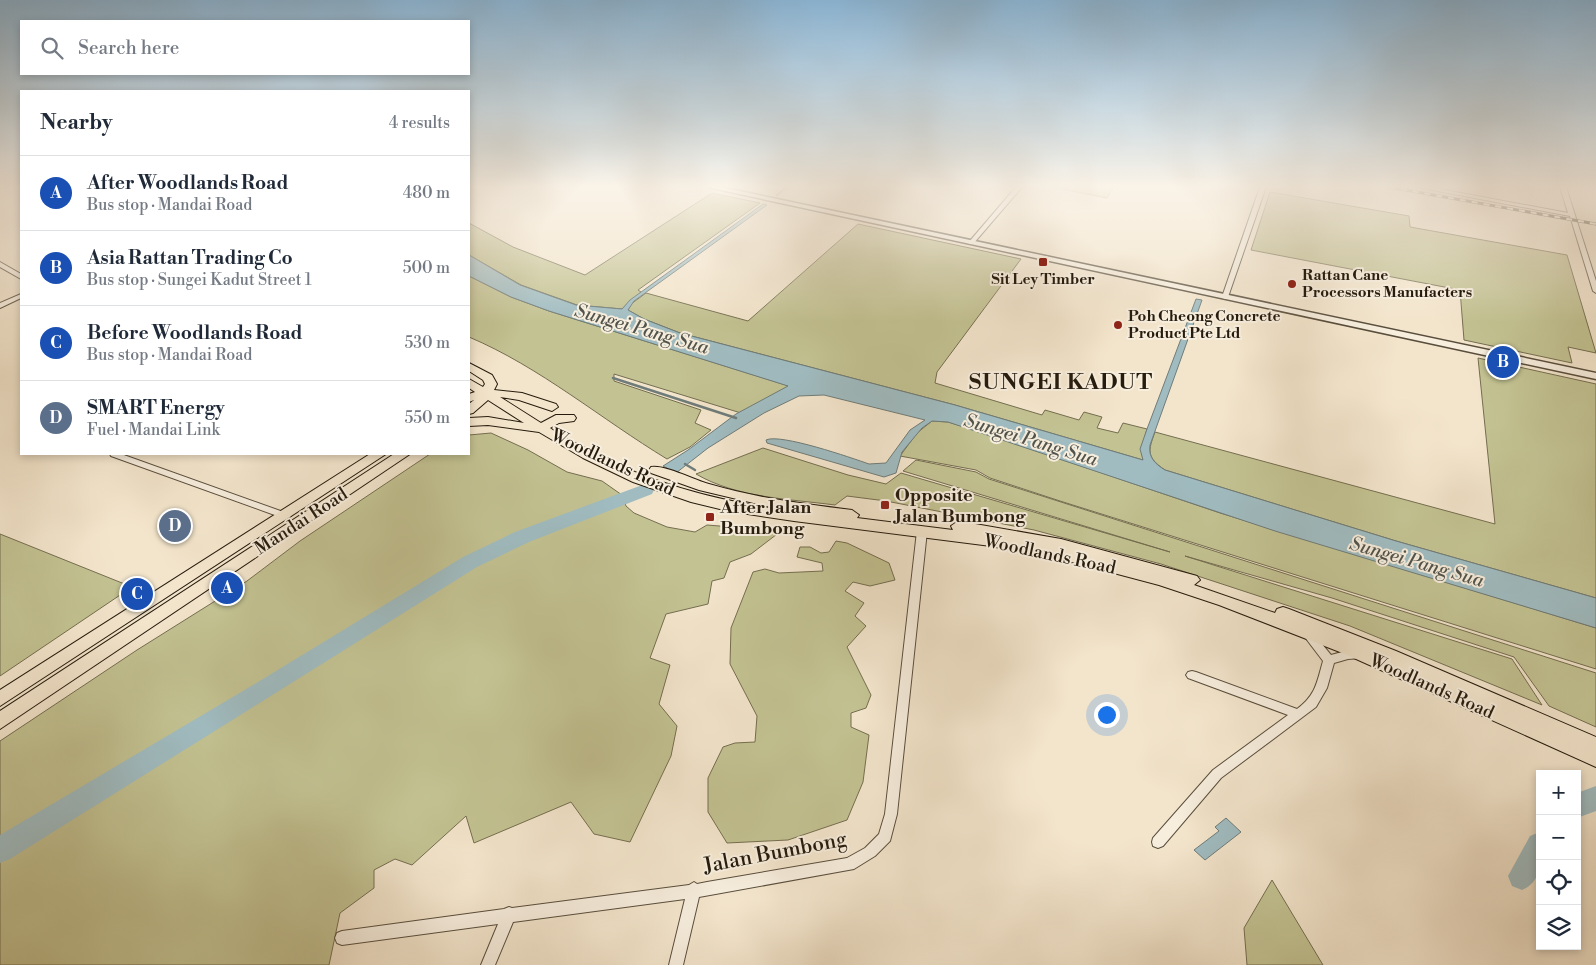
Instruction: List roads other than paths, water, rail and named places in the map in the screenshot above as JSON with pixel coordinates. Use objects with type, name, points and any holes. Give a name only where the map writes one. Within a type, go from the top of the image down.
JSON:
[{"type":"main road","points":[[470,367],[490,381],[491,384],[481,401],[470,409]]},
{"type":"main road","name":"Woodlands Road","points":[[470,384],[546,432],[580,451],[662,488],[722,505],[773,514],[922,531],[1022,546],[1101,564],[1188,589],[1302,630],[1363,655],[1596,759]]},
{"type":"main road","points":[[470,398],[486,394],[518,395],[552,407]]},
{"type":"main road","points":[[470,422],[494,422],[546,432],[544,428],[546,424],[556,419],[570,418]]},
{"type":"main road","name":"Mandai Road","points":[[0,699],[286,516],[378,455]]},
{"type":"main road","name":"Mandai Road","points":[[0,721],[401,455]]},
{"type":"main road","name":"Woodlands Road","points":[[656,470],[674,478],[725,494],[776,505],[994,531],[1062,544],[1152,568],[1306,621],[1596,746]]},
{"type":"main road","points":[[47,669],[53,674],[87,663]]},
{"type":"street","points":[[920,232],[1596,376]]},
{"type":"street","points":[[971,243],[980,232]]},
{"type":"street","points":[[1225,297],[1247,232]]},
{"type":"street","points":[[1577,232],[1596,292]]},
{"type":"street","points":[[0,264],[20,276]]},
{"type":"street","points":[[0,306],[20,296]]},
{"type":"street","points":[[117,455],[286,516]]},
{"type":"street","name":"Jalan Bumbong","points":[[342,938],[694,889],[849,864],[870,852],[885,837],[891,814],[922,531]]},
{"type":"street","points":[[1302,630],[1315,641],[1329,660]]},
{"type":"street","points":[[1329,660],[1348,655],[1363,655]]},
{"type":"street","points":[[1158,842],[1218,774],[1317,700],[1329,660]]},
{"type":"street","points":[[1192,675],[1298,714]]},
{"type":"street","points":[[676,965],[694,889]]},
{"type":"street","points":[[488,965],[509,914]]},
{"type":"water","name":"Sungei Pang Sua","points":[[724,232],[730,232],[634,301],[628,310],[644,319],[680,333],[955,405],[1143,460],[1140,449],[1147,429],[1196,299],[1202,300],[1150,445],[1151,457],[1158,465],[1165,470],[1396,541],[1596,598],[1596,628],[1275,531],[948,422],[932,421],[922,428],[902,452],[896,473],[884,477],[767,443],[766,440],[786,440],[816,447],[869,464],[886,463],[910,430],[925,420],[824,395],[799,396],[764,413],[708,448],[676,473],[663,466],[736,414],[788,386],[549,311],[511,297],[470,276],[470,256],[520,285],[576,305],[622,309],[630,300]]},
{"type":"water","points":[[1226,818],[1241,832],[1205,860],[1194,850],[1219,831],[1215,827]]},
{"type":"waterway","points":[[613,378],[736,418]]},
{"type":"waterway","points":[[685,464],[695,470]]},
{"type":"waterway","points":[[0,850],[266,689],[470,562],[522,537],[645,490]]},
{"type":"waterway","points":[[1581,804],[1596,798]]},
{"type":"waterway","points":[[1522,876],[1536,854]]},
{"type":"place","name":"Sit Ley Timber","points":[[1043,262]]},
{"type":"place","name":"Rattan Cane Processors Manufacters","points":[[1292,284]]},
{"type":"place","name":"Poh Cheong Concrete Product Pte Ltd","points":[[1118,325]]},
{"type":"place","name":"Asia Rattan Trading Co","points":[[1503,362]]},
{"type":"place","name":"Opposite Jalan Bumbong","points":[[885,505]]},
{"type":"place","name":"After Jalan Bumbong","points":[[710,517]]},
{"type":"place","name":"SMART Energy","points":[[175,526]]},
{"type":"place","name":"After Woodlands Road","points":[[227,588]]},
{"type":"place","name":"Before Woodlands Road","points":[[137,594]]},
{"type":"district","name":"SUNGEI KADUT","points":[[1061,381]]}]
